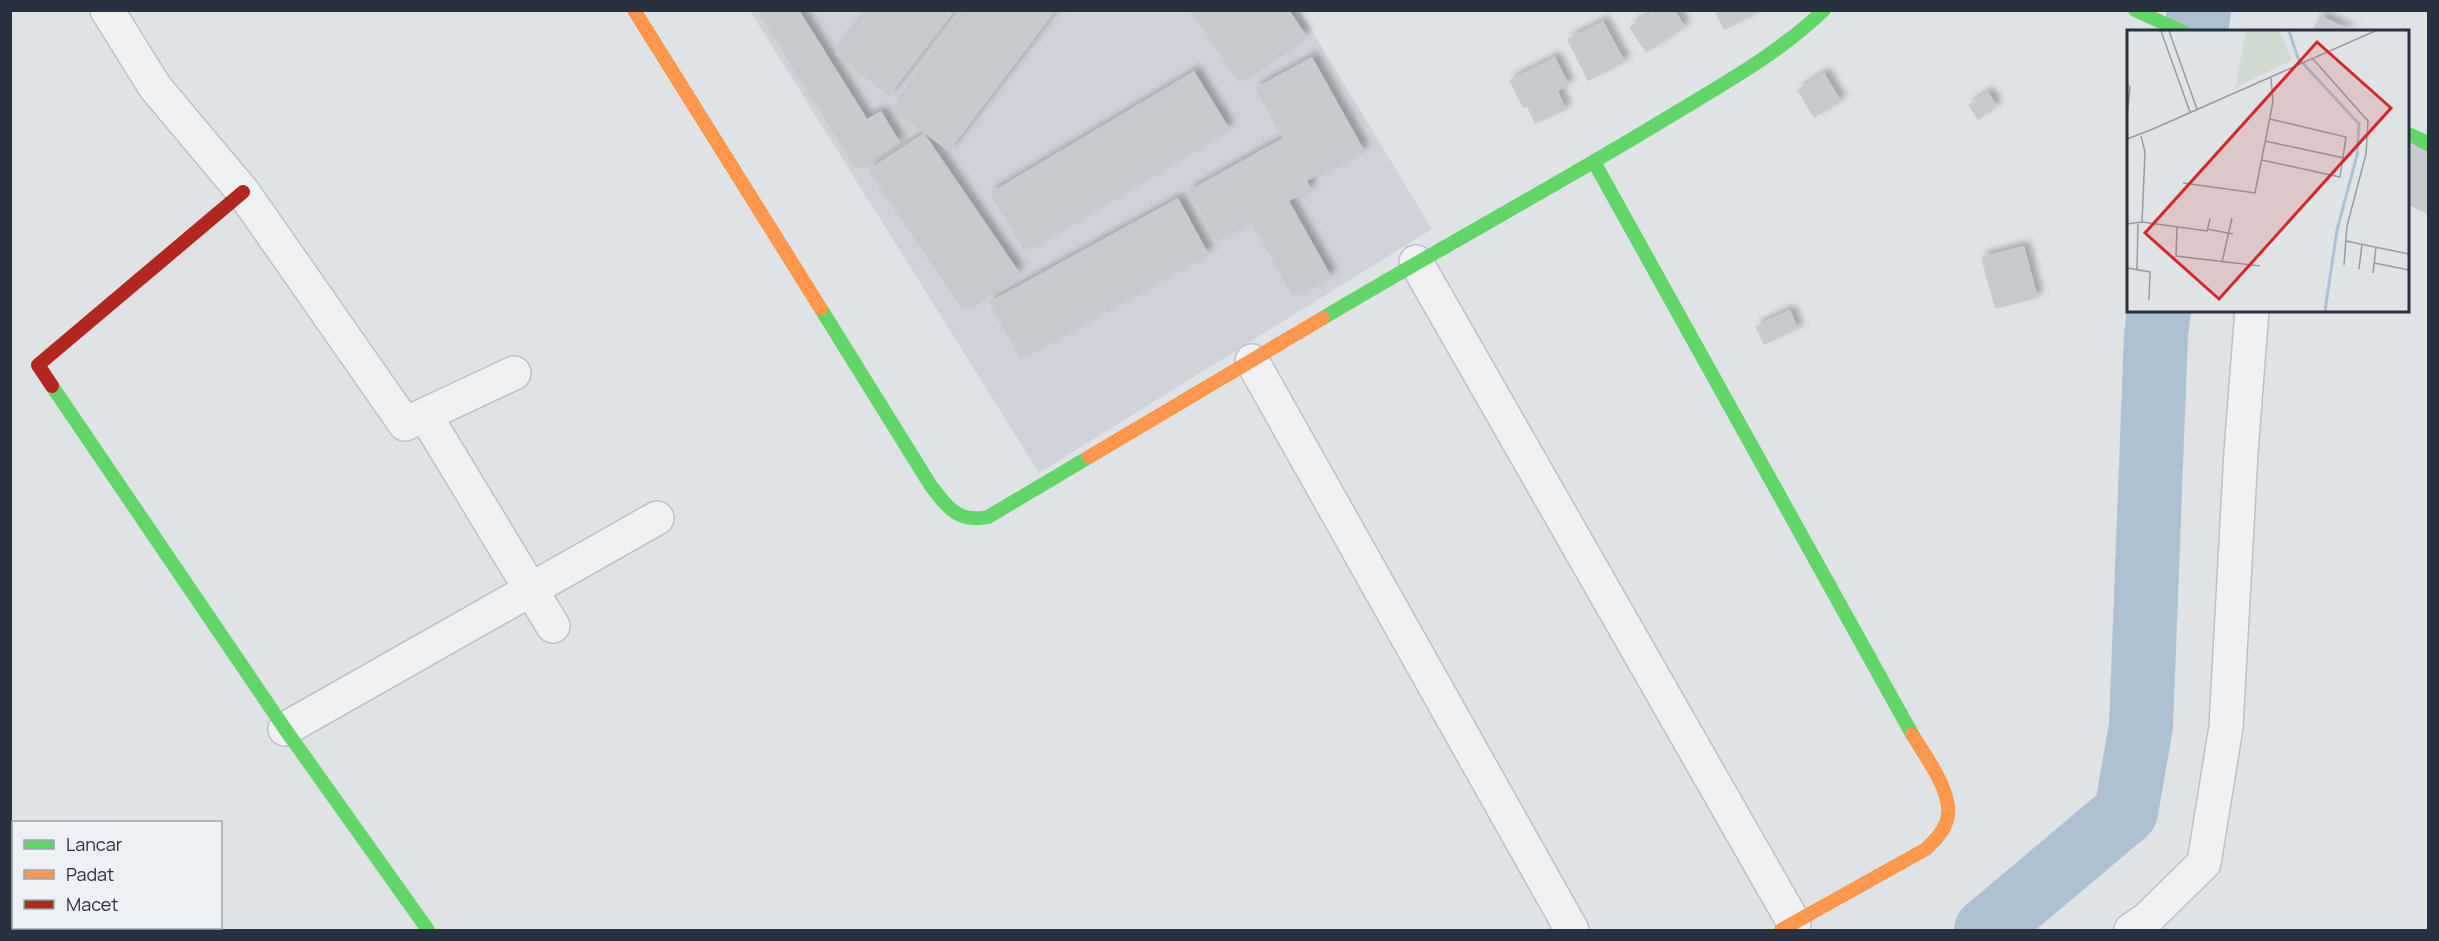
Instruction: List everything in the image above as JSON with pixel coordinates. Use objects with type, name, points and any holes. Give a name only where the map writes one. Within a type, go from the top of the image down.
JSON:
[{"type":"street","points":[[107,10],[155,87],[243,192],[405,424],[514,373]]},
{"type":"street","points":[[634,10],[931,486],[952,512],[964,519],[976,521],[988,518],[1416,262],[1594,162],[1742,72],[1804,29],[1824,10]]},
{"type":"street","points":[[2135,10],[2179,30]]},
{"type":"street","points":[[2409,134],[2428,143]]},
{"type":"street","points":[[1416,262],[1788,927],[1926,849],[1944,830],[1951,811],[1946,794],[1594,162]]},
{"type":"street","points":[[243,192],[38,365],[285,729],[428,930]]},
{"type":"street","points":[[2132,930],[2204,862],[2226,727],[2241,452],[2252,312]]},
{"type":"street","points":[[1252,361],[1572,930]]},
{"type":"street","points":[[425,415],[553,627]]},
{"type":"street","points":[[285,729],[657,518]]},
{"type":"shaded area","points":[[750,11],[1300,11],[1432,229],[1039,473]]},
{"type":"building","points":[[757,10],[799,10],[867,119],[881,111],[900,142],[856,169]]},
{"type":"building","points":[[868,10],[955,10],[889,96],[835,54]]},
{"type":"building","points":[[967,10],[1047,10],[1051,14],[1049,10],[1056,10],[949,151],[893,110]]},
{"type":"building","points":[[1190,10],[1289,10],[1306,35],[1238,82]]},
{"type":"building","points":[[1655,10],[1675,10],[1685,27],[1646,53],[1629,27]]},
{"type":"building","points":[[1714,10],[1751,10],[1753,16],[1724,30]]},
{"type":"building","points":[[2320,15],[2349,30],[2313,30]]},
{"type":"building","points":[[1603,21],[1625,62],[1588,81],[1567,39]]},
{"type":"building","points":[[1312,57],[1364,150],[1307,181],[1311,189],[1289,201],[1331,276],[1293,296],[1251,222],[1216,241],[1188,191],[1283,138],[1255,88]]},
{"type":"building","points":[[1555,57],[1569,85],[1558,91],[1566,110],[1535,124],[1527,107],[1523,108],[1509,80]]},
{"type":"building","points":[[1194,71],[1229,128],[1024,251],[990,193]]},
{"type":"building","points":[[1824,73],[1841,101],[1814,118],[1797,90]]},
{"type":"building","points":[[1988,92],[1997,106],[1978,120],[1968,105]]},
{"type":"building","points":[[924,133],[1019,272],[963,310],[868,170]]},
{"type":"building","points":[[2409,143],[2428,152],[2428,214],[2409,205]]},
{"type":"building","points":[[1178,198],[1208,253],[1020,358],[989,302]]},
{"type":"building","points":[[2024,246],[2038,298],[1995,309],[1981,257]]},
{"type":"building","points":[[1790,310],[1798,329],[1764,345],[1755,326]]},
{"type":"waterway","points":[[2196,30],[2199,10]]},
{"type":"waterway","points":[[1986,930],[2126,812],[2141,726],[2159,312]]},
{"type":"traffic: fast","points":[[1323,318],[1725,83],[1787,42],[1824,10]]},
{"type":"traffic: fast","points":[[2135,10],[2179,30]]},
{"type":"traffic: fast","points":[[2409,134],[2428,143]]},
{"type":"traffic: fast","points":[[1594,162],[1912,734]]},
{"type":"traffic: fast","points":[[821,309],[931,486],[943,501],[961,516],[988,517],[1089,457]]},
{"type":"traffic: fast","points":[[52,386],[285,729],[428,930]]},
{"type":"traffic: slow","points":[[634,10],[821,309]]},
{"type":"traffic: slow","points":[[1089,457],[1323,318]]},
{"type":"traffic: slow","points":[[1781,930],[1926,849],[1938,837],[1946,823],[1948,813],[1944,789],[1912,734]]},
{"type":"traffic: jam","points":[[52,386],[38,365],[243,192]]}]
